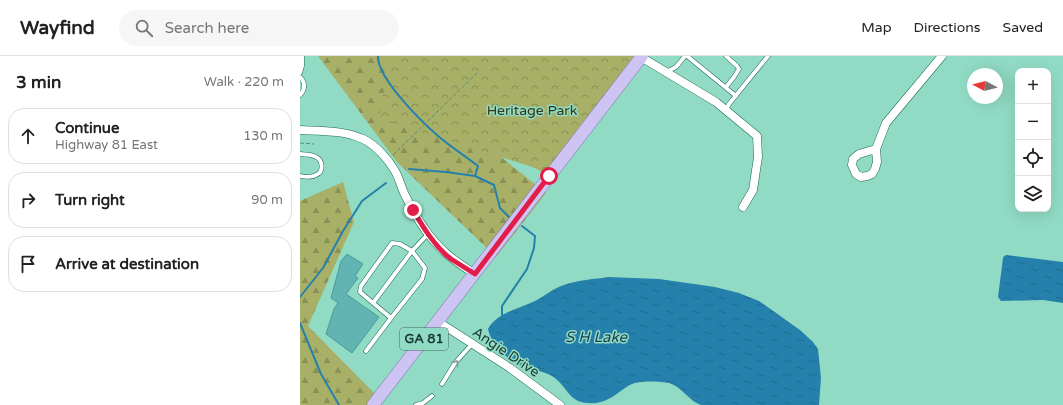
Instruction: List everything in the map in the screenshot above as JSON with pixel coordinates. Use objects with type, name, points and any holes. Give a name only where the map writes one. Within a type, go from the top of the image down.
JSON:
[{"type":"main road","name":"GA 81","points":[[378,404],[437,321],[475,274],[642,56]]},
{"type":"street","points":[[642,56],[716,102],[757,136],[758,157],[753,190],[743,207]]},
{"type":"street","points":[[876,149],[886,123],[942,56]]},
{"type":"street","points":[[300,130],[342,133],[364,140],[375,148],[388,160],[396,172],[403,191],[413,210],[438,246],[450,258],[475,274]]},
{"type":"street","name":"Angie Drive","points":[[437,321],[510,368],[560,405]]},
{"type":"lane","points":[[300,73],[302,56]]},
{"type":"lane","points":[[666,72],[676,67],[686,56],[736,96]]},
{"type":"lane","points":[[726,56],[737,66],[738,69],[726,87]]},
{"type":"lane","points":[[726,110],[768,56]]},
{"type":"lane","points":[[676,67],[676,78]]},
{"type":"lane","points":[[300,77],[304,85],[300,95]]},
{"type":"lane","points":[[300,154],[317,157],[321,161],[322,166],[319,174],[315,176],[300,176]]},
{"type":"lane","points":[[374,303],[428,233]]},
{"type":"lane","points":[[366,351],[422,278],[425,268],[412,252],[400,244],[392,243],[361,286],[360,292],[391,318]]},
{"type":"lane","points":[[442,384],[455,363],[472,344]]},
{"type":"lane","points":[[416,405],[423,403],[432,396]]},
{"type":"path","points":[[392,156],[477,73]]},
{"type":"path","points":[[300,143],[314,144]]},
{"type":"green space","points":[[318,56],[445,56],[434,103],[546,193],[496,257],[397,162]]},
{"type":"green space","name":"Heritage Park","points":[[390,56],[640,56],[549,176],[535,168],[379,118]]},
{"type":"green space","points":[[343,182],[354,222],[308,326],[383,402],[381,405],[300,405],[300,201]]},
{"type":"water","points":[[1007,255],[1063,262],[1063,303],[1043,300],[1001,301],[998,297],[1003,258]]},
{"type":"water","name":"S H Lake","points":[[609,277],[659,279],[715,287],[739,293],[759,301],[800,330],[818,349],[821,378],[819,405],[701,405],[693,401],[673,385],[654,381],[632,384],[601,402],[587,403],[574,399],[552,376],[516,364],[505,356],[492,340],[488,329],[497,318],[504,314],[537,300],[560,286],[569,283]]},
{"type":"building","points":[[347,254],[363,264],[355,276],[358,278],[346,294],[379,317],[352,353],[326,334],[334,309],[338,303],[331,298],[341,261]]},
{"type":"waterway","points":[[378,56],[385,76],[401,99],[438,136],[478,166],[475,176]]},
{"type":"waterway","points":[[409,169],[475,176],[494,185],[500,208],[509,217]]},
{"type":"waterway","points":[[300,297],[323,268],[343,231],[362,201],[386,183]]},
{"type":"waterway","points":[[504,318],[502,316],[502,306],[527,269],[534,248],[535,236],[522,226]]},
{"type":"waterway","points":[[300,323],[321,374],[339,405]]},
{"type":"route","points":[[413,210],[424,228],[438,246],[450,258],[475,274],[549,176]]}]
